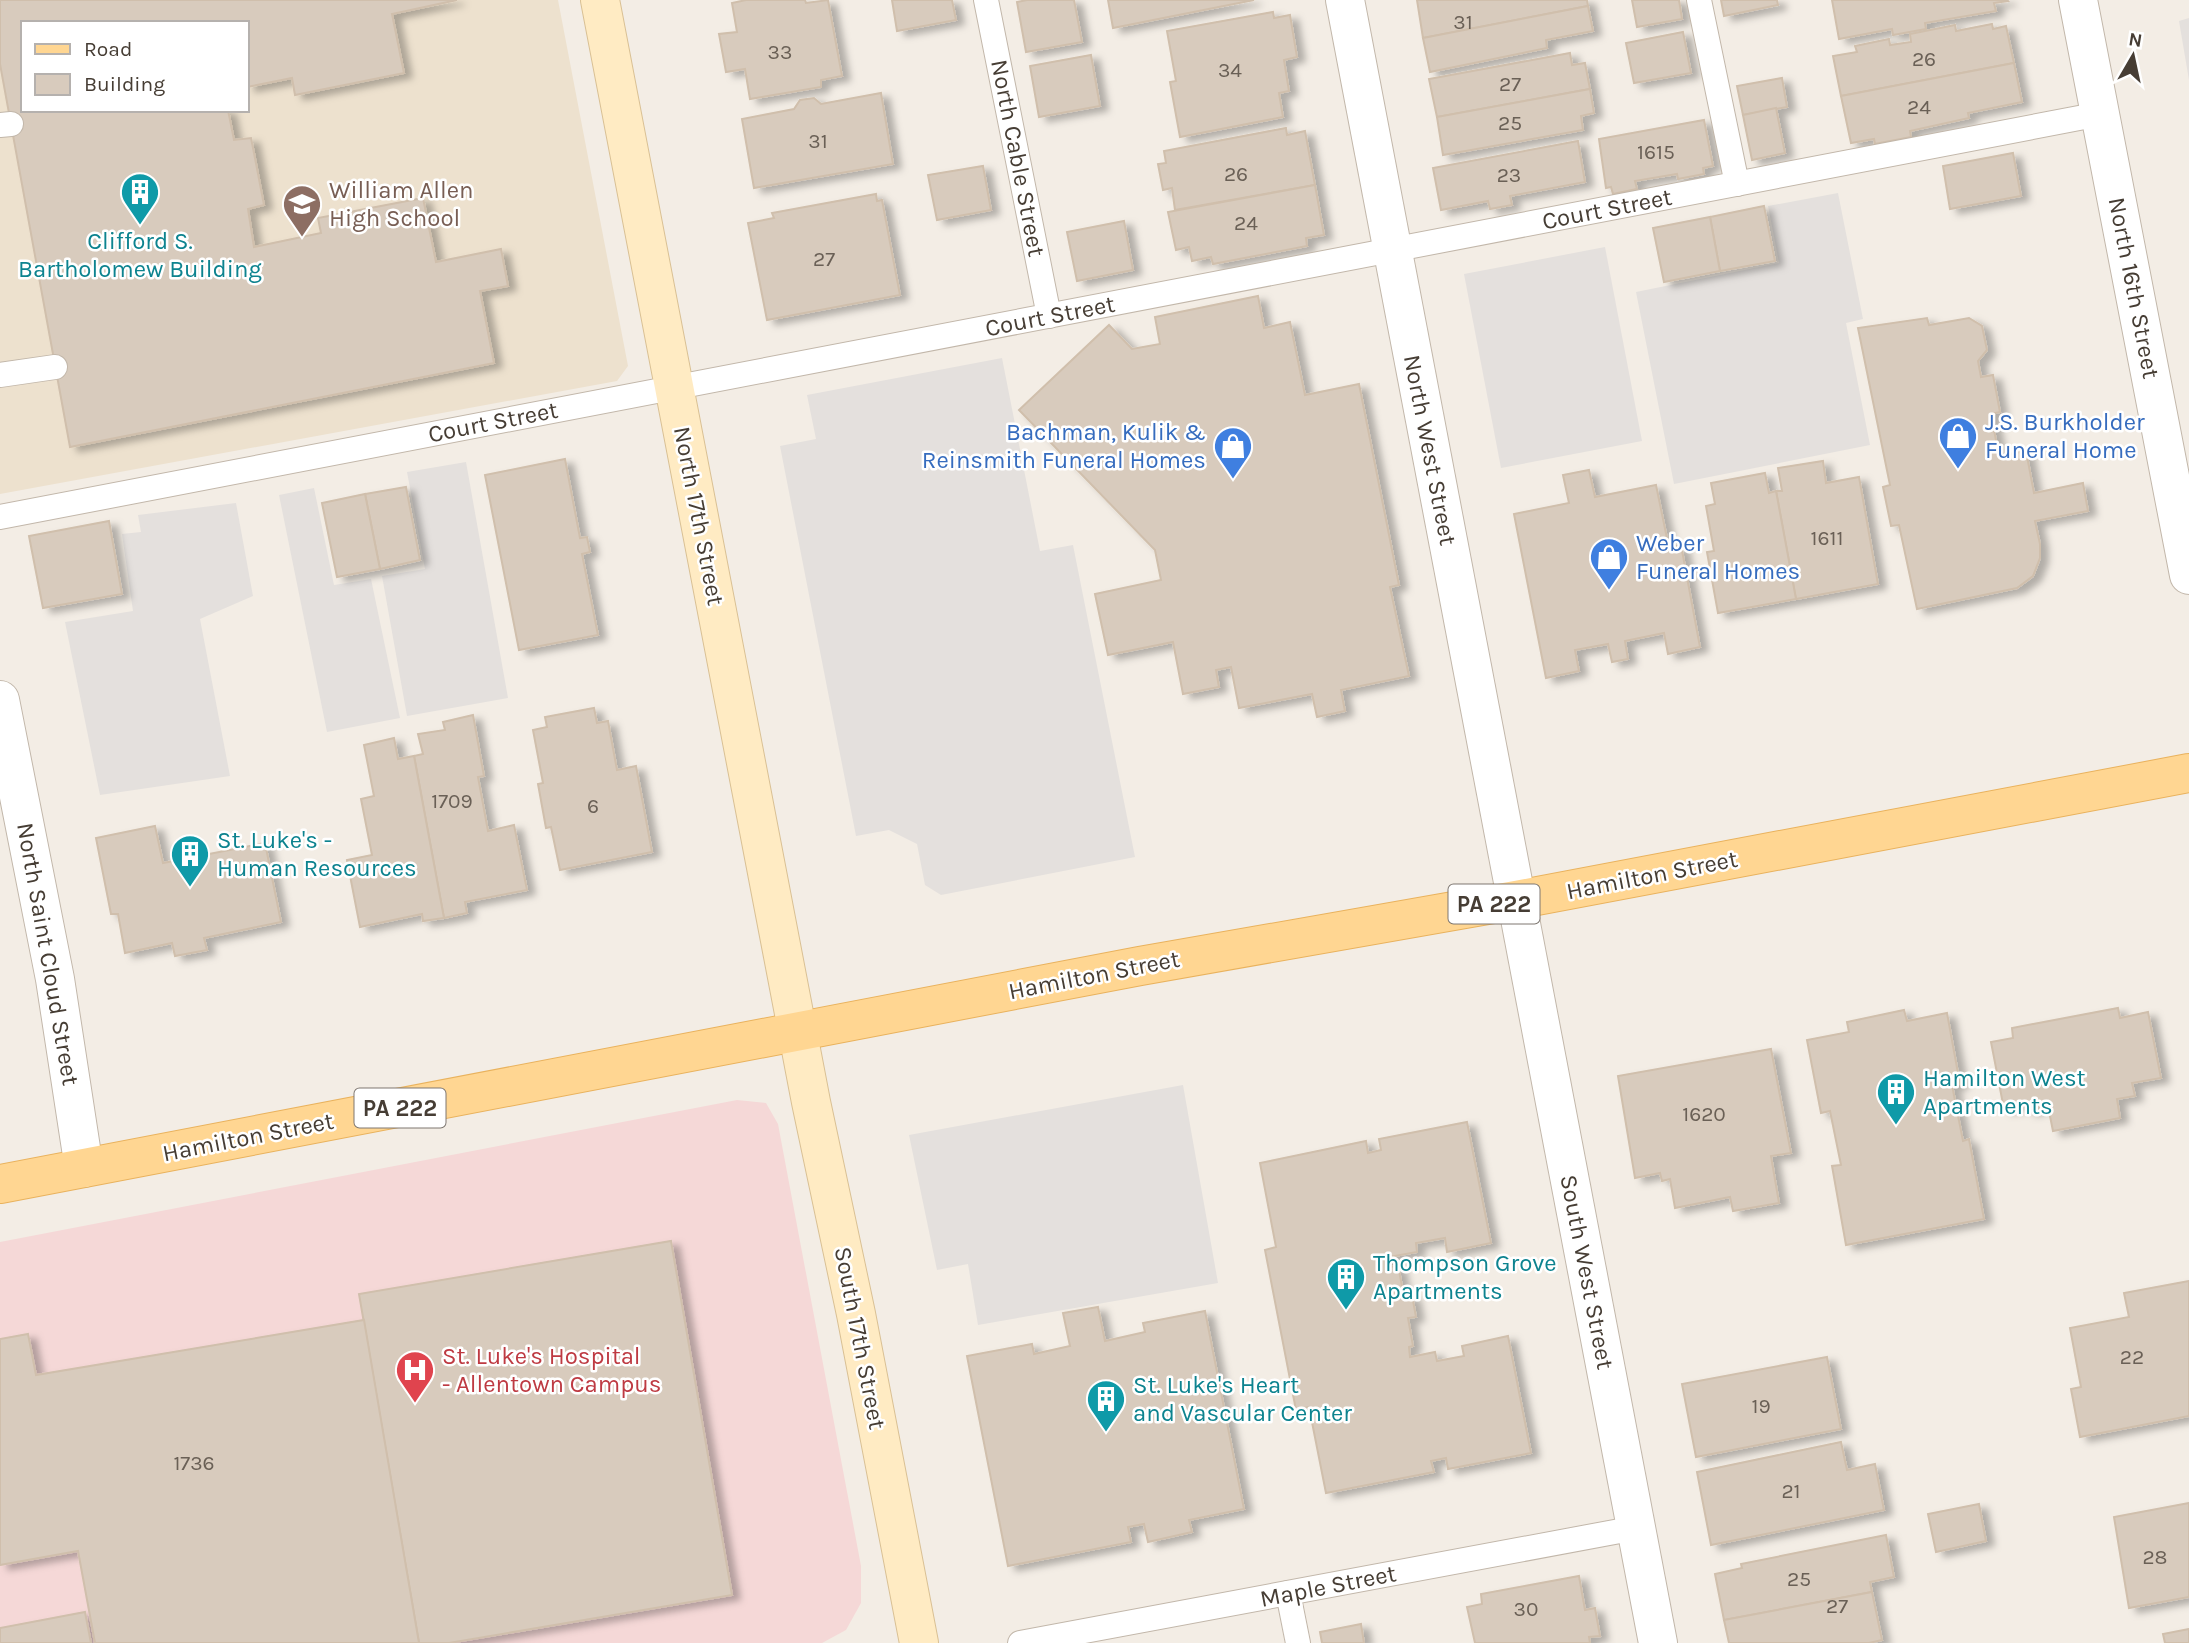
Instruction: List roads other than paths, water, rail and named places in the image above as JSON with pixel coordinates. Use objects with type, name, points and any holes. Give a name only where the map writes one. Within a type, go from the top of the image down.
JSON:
[{"type":"main road","name":"Hamilton Street","points":[[0,1184],[1140,966],[1516,900],[2189,773]]},
{"type":"street","name":"North 17th Street","points":[[600,0],[799,1033]]},
{"type":"street","name":"North West Street","points":[[1345,0],[1516,900]]},
{"type":"street","name":"North 16th Street","points":[[2078,0],[2189,575]]},
{"type":"street","name":"North Saint Cloud Street","points":[[0,700],[55,979],[84,1168]]},
{"type":"street","name":"South West Street","points":[[1516,900],[1658,1643]]},
{"type":"street","name":"South 17th Street","points":[[799,1033],[919,1643]]},
{"type":"lane","name":"North Cable Street","points":[[986,0],[1049,316]]},
{"type":"lane","points":[[1699,0],[1737,184]]},
{"type":"lane","name":"Court Street","points":[[0,517],[2100,114]]},
{"type":"lane","points":[[0,375],[55,367]]},
{"type":"lane","name":"Maple Street","points":[[1020,1643],[1636,1528]]},
{"type":"lane","points":[[1288,1593],[1298,1643]]},
{"type":"place","name":"Clifford S. Bartholomew Building","points":[[140,226]]},
{"type":"place","name":"William Allen High School","points":[[302,238]]},
{"type":"place","name":"J.S. Burkholder Funeral Home","points":[[1958,470]]},
{"type":"place","name":"Bachman, Kulik & Reinsmith Funeral Homes","points":[[1233,480]]},
{"type":"place","name":"Weber Funeral Homes","points":[[1609,591]]},
{"type":"place","name":"St. Luke's - Human Resources","points":[[190,888]]},
{"type":"place","name":"Hamilton West Apartments","points":[[1896,1126]]},
{"type":"place","name":"Thompson Grove Apartments","points":[[1346,1311]]},
{"type":"place","name":"St. Luke's Hospital - Allentown Campus","points":[[415,1404]]},
{"type":"place","name":"St. Luke's Heart and Vascular Center","points":[[1106,1433]]}]
